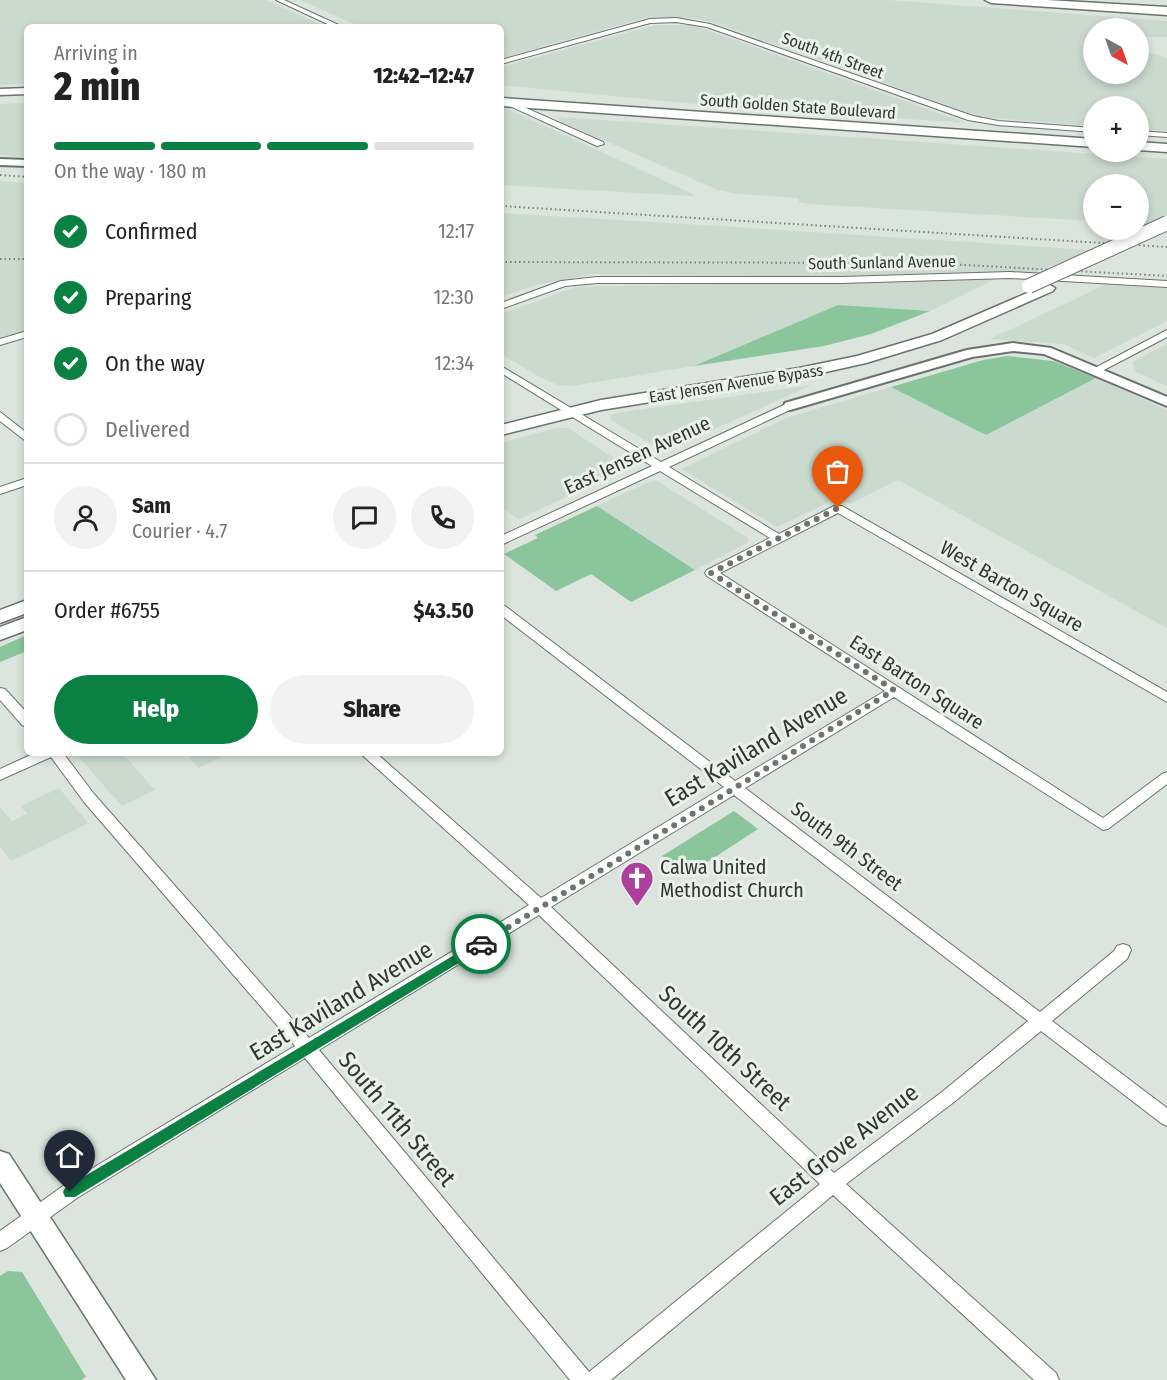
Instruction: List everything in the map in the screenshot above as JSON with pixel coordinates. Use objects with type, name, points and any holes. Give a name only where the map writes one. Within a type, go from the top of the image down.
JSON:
[{"type":"highway","points":[[991,0],[1167,13]]},
{"type":"highway","points":[[1101,0],[1167,4]]},
{"type":"main road","points":[[0,92],[24,91]]},
{"type":"main road","points":[[0,99],[24,98]]},
{"type":"main road","name":"South Golden State Boulevard","points":[[504,100],[564,107],[1083,142]]},
{"type":"main road","name":"South Golden State Boulevard","points":[[504,100],[1083,135]]},
{"type":"main road","points":[[545,119],[548,112],[564,107]]},
{"type":"main road","points":[[1149,140],[1167,141]]},
{"type":"main road","points":[[1149,147],[1167,148]]},
{"type":"main road","points":[[961,322],[1029,286],[1167,223]]},
{"type":"main road","points":[[961,322],[1048,288],[1167,232]]},
{"type":"main road","name":"East Jensen Avenue Bypass","points":[[504,417],[838,365],[920,343],[961,322]]},
{"type":"main road","name":"East Jensen Avenue Bypass","points":[[504,429],[563,407]]},
{"type":"main road","points":[[0,617],[24,607]]},
{"type":"main road","points":[[0,634],[24,624]]},
{"type":"main road","points":[[0,1162],[38,1217],[142,1380]]},
{"type":"street","points":[[279,0],[333,24]]},
{"type":"street","name":"South 4th Street","points":[[504,61],[637,25],[676,20],[703,23],[980,121],[1083,129]]},
{"type":"street","points":[[504,100],[600,144]]},
{"type":"street","points":[[1149,134],[1167,135]]},
{"type":"street","points":[[0,162],[24,163]]},
{"type":"street","name":"South Sunland Avenue","points":[[504,305],[564,283],[597,280],[830,280],[998,275],[1167,284]]},
{"type":"street","points":[[1096,370],[1167,333]]},
{"type":"street","points":[[0,342],[24,335]]},
{"type":"street","points":[[790,406],[971,353],[1013,347],[1047,351],[1167,402]]},
{"type":"street","points":[[504,371],[780,539]]},
{"type":"street","name":"East Jensen Avenue","points":[[504,541],[790,406]]},
{"type":"street","points":[[0,414],[24,436]]},
{"type":"street","points":[[0,491],[24,483]]},
{"type":"street","name":"West Barton Square","points":[[780,539],[838,508],[1167,698]]},
{"type":"street","name":"East Barton Square","points":[[780,539],[711,573],[1103,825],[1167,777]]},
{"type":"street","name":"South 9th Street","points":[[504,611],[1167,1118]]},
{"type":"street","name":"East Kaviland Avenue","points":[[0,1242],[70,1192],[894,690]]},
{"type":"street","points":[[0,692],[24,719]]},
{"type":"street","points":[[0,775],[41,756]]},
{"type":"street","name":"South 11th Street","points":[[57,756],[89,798],[308,1049],[583,1380]]},
{"type":"street","name":"South 10th Street","points":[[370,756],[541,907],[833,1184],[1049,1380]]},
{"type":"street","name":"East Grove Avenue","points":[[595,1380],[833,1184],[948,1097],[1121,955],[1123,950]]},
{"type":"shaded area","points":[[0,0],[266,0],[319,24],[24,24],[24,84],[0,85]]},
{"type":"shaded area","points":[[300,0],[888,0],[1127,18],[1083,18],[1083,84],[1149,84],[1149,52],[1167,58],[1167,131],[1149,130],[1149,96],[1083,96],[1083,125],[980,117],[712,22],[693,18],[645,18],[504,57],[504,24],[354,24]]},
{"type":"shaded area","points":[[1149,20],[1167,21],[1167,37],[1149,37]]},
{"type":"shaded area","points":[[656,25],[693,25],[966,123],[727,107],[504,85],[504,66]]},
{"type":"shaded area","points":[[24,103],[24,157],[0,155],[0,104]]},
{"type":"shaded area","points":[[504,109],[695,195],[504,185]]},
{"type":"shaded area","points":[[558,117],[1083,153],[1083,162],[1149,162],[1149,158],[1167,159],[1167,217],[1149,225],[1149,174],[1083,174],[1083,220],[809,204],[799,202],[799,198],[738,194],[718,190],[560,121]]},
{"type":"shaded area","points":[[0,181],[24,183],[24,332],[0,339]]},
{"type":"shaded area","points":[[504,213],[1090,250],[1033,273],[931,273],[857,277],[592,274],[536,285],[504,296]]},
{"type":"shaded area","points":[[997,278],[930,311],[838,305],[694,366],[572,386],[558,385],[504,356],[504,313],[576,287]]},
{"type":"shaded area","points":[[1105,285],[1167,288],[1167,321],[1094,358],[1063,344],[990,339]]},
{"type":"shaded area","points":[[1167,344],[1167,386],[1136,372],[1132,362]]},
{"type":"shaded area","points":[[1096,378],[1167,410],[1167,628],[898,480],[850,504],[838,498],[777,527],[681,469],[786,418],[891,387],[986,435]]},
{"type":"shaded area","points":[[812,385],[670,449],[656,447],[612,421],[610,416],[617,413]]},
{"type":"shaded area","points":[[556,428],[568,428],[629,468],[519,519],[504,509],[504,442]]},
{"type":"shaded area","points":[[657,481],[747,537],[749,542],[695,570],[597,506],[649,482]]},
{"type":"shaded area","points":[[78,756],[125,756],[155,790],[122,806]]},
{"type":"shaded area","points":[[188,756],[223,756],[199,768]]},
{"type":"shaded area","points":[[59,788],[88,823],[11,861],[0,846],[0,807],[12,821],[27,814],[21,806]]},
{"type":"green space","points":[[838,305],[930,311],[871,334],[824,346],[694,366]]},
{"type":"green space","points":[[1008,356],[1053,361],[1096,378],[986,435],[891,387],[983,360]]},
{"type":"green space","points":[[597,506],[695,570],[631,602],[591,574],[556,591],[504,554],[538,538],[535,535]]},
{"type":"green space","points":[[24,636],[24,652],[0,662],[0,647]]},
{"type":"green space","points":[[734,811],[758,829],[686,876],[662,856]]},
{"type":"green space","points":[[8,1271],[22,1272],[86,1377],[81,1380],[0,1380],[0,1276]]},
{"type":"railway","points":[[0,175],[24,177]]},
{"type":"railway","points":[[504,206],[1167,247]]},
{"type":"railway","points":[[0,259],[24,259]]},
{"type":"railway","points":[[504,262],[927,263],[1167,276]]},
{"type":"way so far","points":[[481,944],[894,690],[711,573],[838,508]]},
{"type":"place","name":"Calwa United Methodist Church","points":[[637,907]]},
{"type":"route","points":[[70,1192],[481,944]]}]
